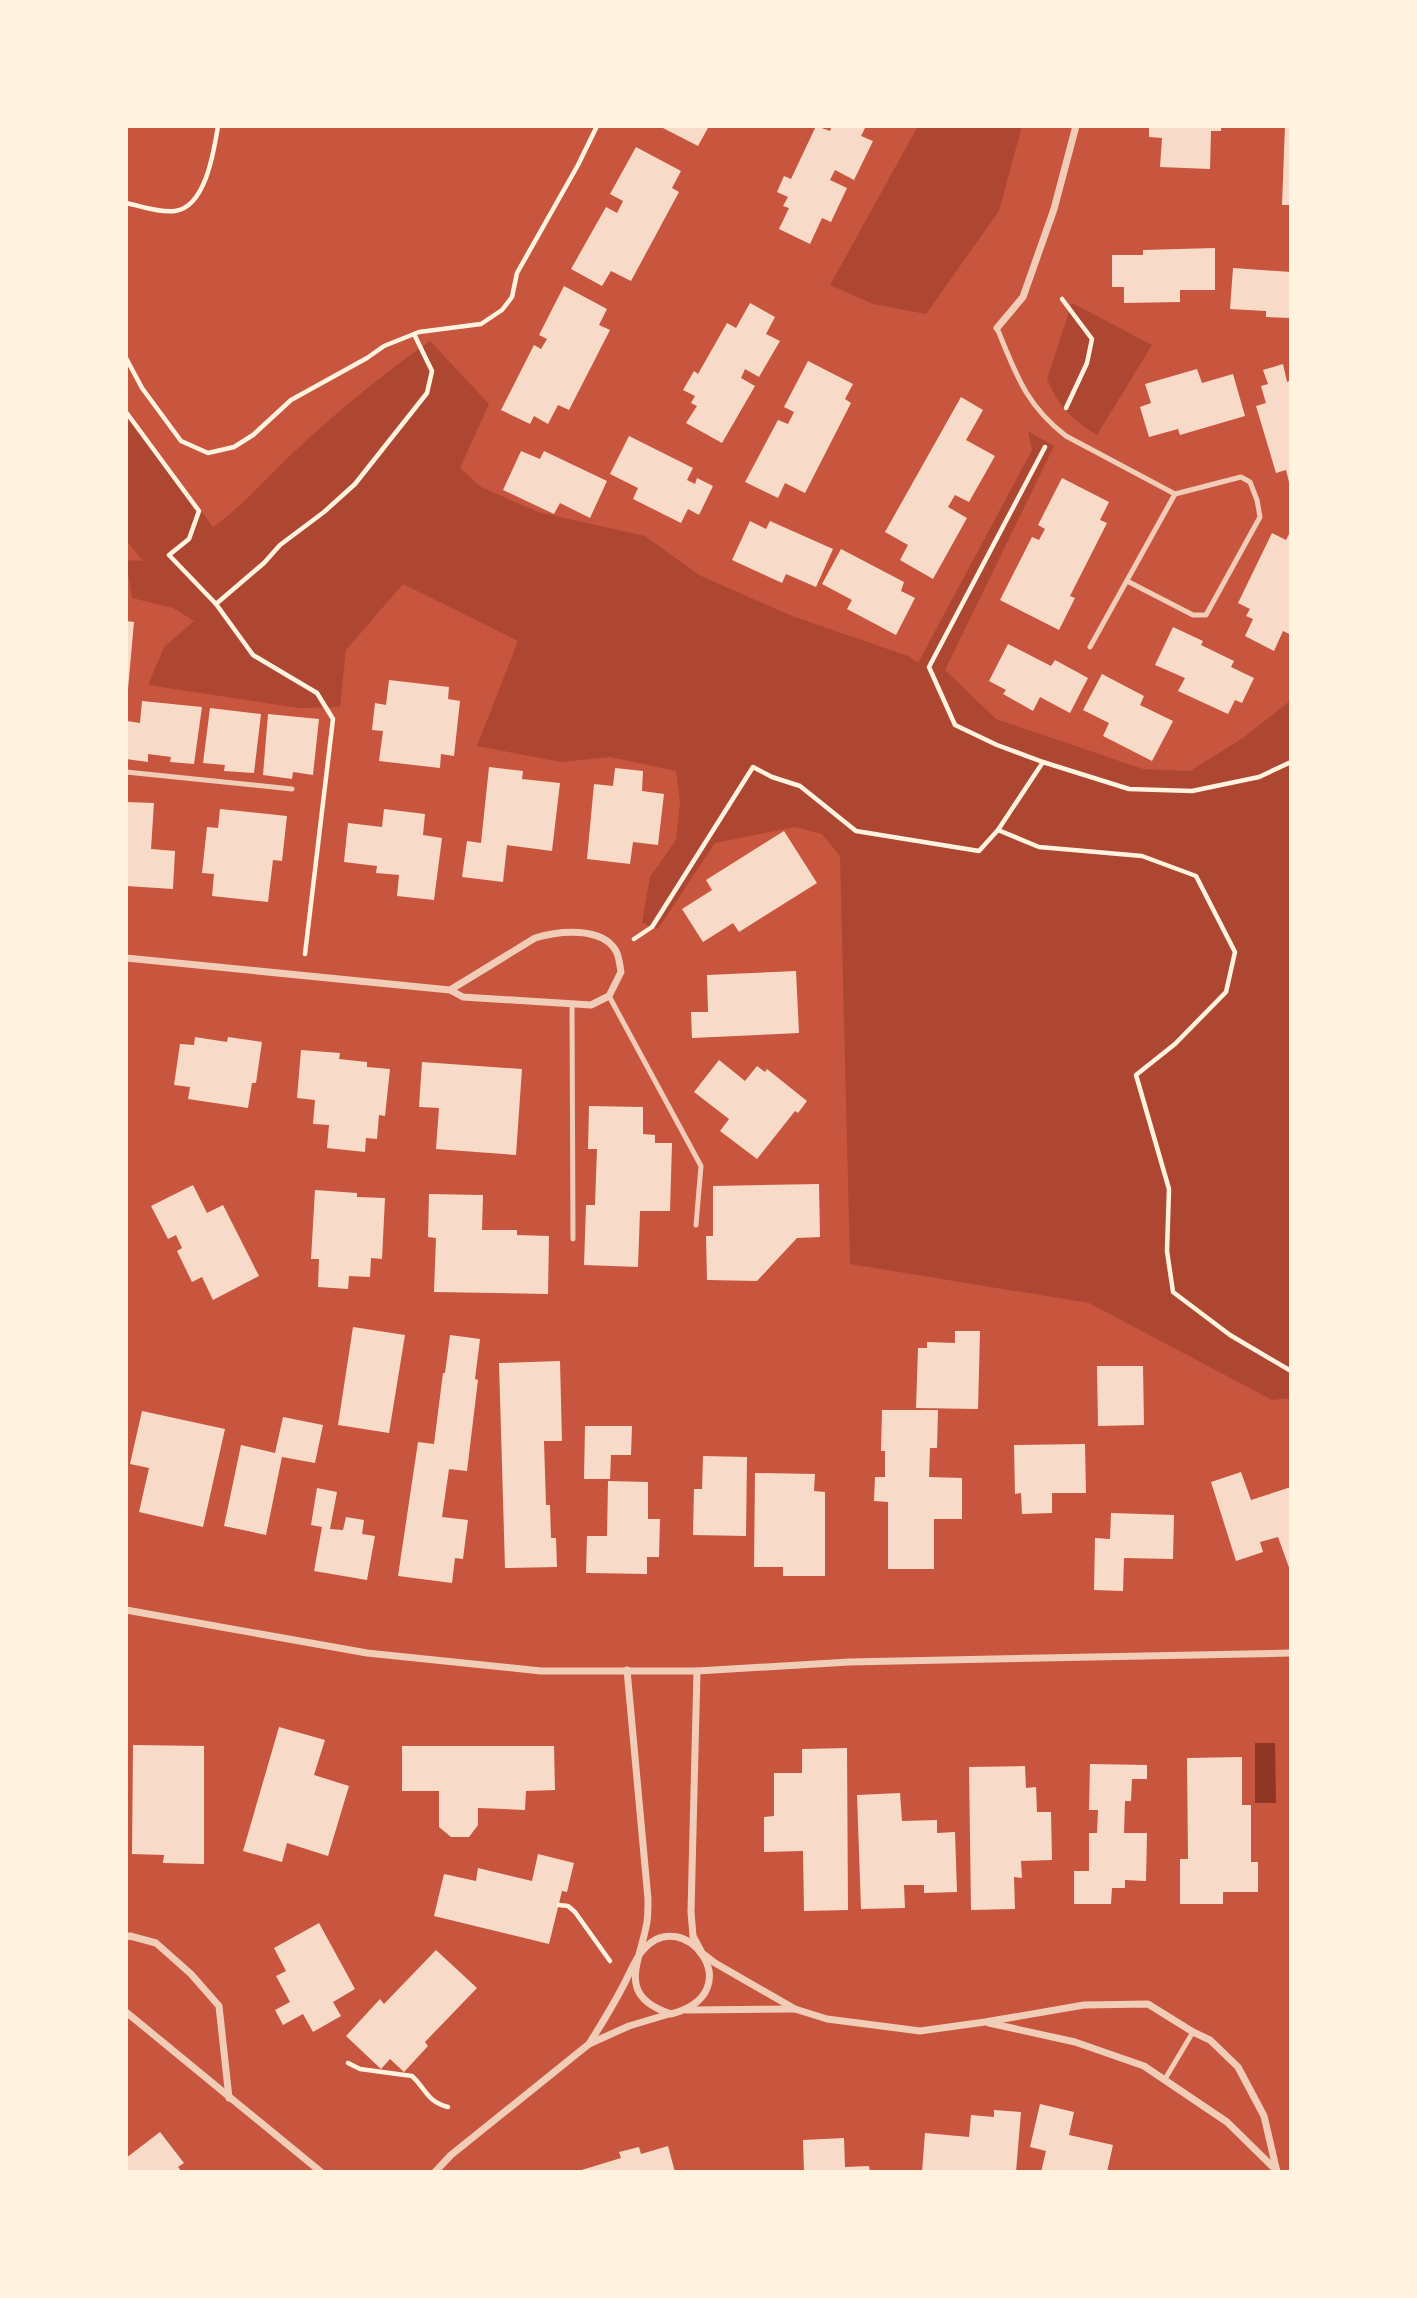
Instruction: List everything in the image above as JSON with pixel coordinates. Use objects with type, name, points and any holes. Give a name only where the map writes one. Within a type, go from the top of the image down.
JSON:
[{"type":"street","points":[[997,328],[1023,297],[1054,209],[1076,126]]},
{"type":"street","points":[[126,958],[450,990],[463,997],[591,1005],[609,996],[621,972],[616,950],[597,934],[550,933],[535,938],[450,990]]},
{"type":"street","points":[[126,1610],[367,1653],[541,1671],[698,1671],[849,1662],[1291,1653]]},
{"type":"street","points":[[627,1670],[648,1899],[647,1921],[634,1972],[640,1995],[648,2004],[671,2014]]},
{"type":"street","points":[[435,2172],[450,2155],[589,2044],[629,2026],[683,2010],[694,2005],[703,1996],[708,1985],[708,1965],[694,1936],[691,1912],[698,1671]]},
{"type":"street","points":[[126,1937],[156,1943],[191,1974],[219,2006],[229,2099]]},
{"type":"street","points":[[589,2044],[642,1951],[651,1942],[670,1937],[680,1937],[690,1942],[722,1967],[794,2009],[827,2019],[920,2031],[1084,2005],[1148,2004],[1210,2040],[1238,2067],[1264,2116],[1277,2172]]},
{"type":"street","points":[[683,2010],[794,2009]]},
{"type":"street","points":[[126,2012],[321,2172]]},
{"type":"street","points":[[985,2022],[1075,2042],[1144,2066],[1227,2122],[1277,2172]]},
{"type":"lane","points":[[997,328],[1021,387],[1035,407],[1066,436],[1175,494],[1241,477],[1250,482],[1260,517],[1206,615],[1194,615],[1127,581]]},
{"type":"lane","points":[[1090,647],[1175,494]]},
{"type":"lane","points":[[126,772],[292,789]]},
{"type":"lane","points":[[609,996],[701,1166],[696,1225]]},
{"type":"lane","points":[[572,1004],[573,1239]]},
{"type":"lane","points":[[1164,2080],[1193,2032]]},
{"type":"path","points":[[126,203],[174,211],[184,208],[201,189],[212,159],[218,126]]},
{"type":"path","points":[[126,358],[142,388],[181,441],[208,453],[234,447],[253,435],[291,400],[384,346],[414,334],[481,324],[502,310],[512,297],[517,273],[597,126]]},
{"type":"path","points":[[1062,299],[1093,339],[1087,363],[1078,385],[929,667],[955,725],[1042,762],[1129,789],[1192,791],[1259,777],[1291,762]]},
{"type":"path","points":[[216,604],[264,563],[280,545],[324,512],[355,484],[427,393],[432,371],[414,334]]},
{"type":"path","points":[[126,412],[199,511],[189,539],[169,555],[216,604],[253,655],[317,693],[333,719],[302,976]]},
{"type":"path","points":[[616,950],[652,927],[753,767],[772,777],[800,786],[856,831],[979,851],[998,830],[1042,762]]},
{"type":"path","points":[[998,830],[1039,847],[1142,856],[1196,876],[1235,953],[1226,992],[1175,1044],[1136,1075],[1169,1189],[1167,1251],[1173,1292],[1230,1335],[1291,1371]]},
{"type":"path","points":[[559,1905],[568,1906],[575,1912],[610,1962]]},
{"type":"path","points":[[348,2063],[360,2069],[412,2076],[424,2094],[436,2104],[448,2108]]},
{"type":"shaded area","points":[[918,126],[1022,126],[999,211],[926,314],[873,304],[830,285]]},
{"type":"shaded area","points":[[1072,303],[1152,345],[1097,435],[1067,412],[1056,398],[1047,379]]},
{"type":"shaded area","points":[[430,341],[489,404],[460,468],[481,487],[538,512],[645,536],[699,575],[792,616],[908,656],[918,663],[1032,450],[1028,431],[1054,446],[945,670],[996,719],[1143,769],[1190,771],[1243,738],[1291,700],[1291,1398],[1272,1400],[1089,1303],[850,1264],[840,856],[822,834],[795,827],[715,843],[658,929],[642,923],[650,877],[676,840],[680,802],[676,771],[610,757],[561,762],[477,746],[518,641],[403,584],[346,650],[340,707],[299,708],[148,685],[164,647],[194,621],[173,608],[132,598],[126,560],[143,561],[126,540],[126,423],[134,420],[213,527],[236,509],[344,407]]},
{"type":"shaded area","points":[[1255,1743],[1275,1743],[1276,1803],[1255,1803]]},
{"type":"building","points":[[659,126],[709,126],[698,146]]},
{"type":"building","points":[[816,126],[830,131],[832,126],[866,126],[861,136],[873,141],[854,180],[835,170],[830,180],[847,188],[831,222],[822,218],[810,244],[779,229],[789,208],[783,206],[788,197],[777,192],[784,176],[791,179]]},
{"type":"building","points":[[1149,126],[1221,126],[1221,131],[1211,131],[1210,169],[1160,167],[1162,138],[1149,137]]},
{"type":"building","points":[[1285,126],[1291,126],[1291,205],[1282,205]]},
{"type":"building","points":[[636,147],[681,171],[672,188],[679,192],[631,281],[611,271],[602,286],[571,269],[606,207],[617,213],[623,201],[610,194]]},
{"type":"building","points":[[1215,248],[1215,290],[1180,290],[1180,302],[1124,303],[1124,287],[1112,287],[1112,255],[1143,255],[1143,250]]},
{"type":"building","points":[[1233,268],[1291,272],[1291,318],[1266,317],[1266,311],[1230,309]]},
{"type":"building","points":[[564,286],[607,309],[599,325],[610,330],[569,410],[558,405],[548,424],[534,416],[530,424],[501,410],[534,345],[541,349],[547,339],[539,335]]},
{"type":"building","points":[[750,303],[775,317],[766,334],[780,341],[759,377],[745,369],[741,378],[755,386],[722,443],[686,423],[697,406],[691,403],[695,396],[683,390],[694,371],[698,374],[727,323],[736,328]]},
{"type":"building","points":[[808,361],[853,384],[845,399],[851,403],[805,493],[785,483],[778,498],[745,482],[778,420],[788,424],[794,412],[784,407]]},
{"type":"building","points":[[1283,364],[1287,382],[1291,380],[1289,482],[1286,470],[1276,473],[1256,406],[1266,403],[1261,386],[1268,384],[1263,370]]},
{"type":"building","points":[[1197,369],[1202,383],[1233,374],[1245,416],[1180,435],[1178,429],[1149,437],[1140,407],[1151,403],[1145,384]]},
{"type":"building","points":[[961,397],[983,410],[966,440],[995,456],[969,502],[955,495],[948,507],[967,518],[933,579],[900,560],[908,545],[885,532]]},
{"type":"building","points":[[629,436],[693,468],[687,480],[695,484],[697,478],[713,486],[699,515],[688,509],[681,523],[633,499],[638,488],[610,474]]},
{"type":"building","points":[[521,451],[540,459],[544,451],[607,481],[590,518],[560,503],[554,514],[503,490]]},
{"type":"building","points":[[1062,478],[1109,502],[1100,520],[1107,523],[1070,596],[1075,598],[1059,630],[1000,600],[1032,537],[1039,540],[1045,529],[1038,525]]},
{"type":"building","points":[[750,521],[766,529],[770,521],[833,549],[816,587],[786,574],[782,583],[732,560]]},
{"type":"building","points":[[1291,530],[1291,635],[1283,631],[1274,651],[1245,636],[1253,619],[1246,616],[1250,609],[1238,603],[1272,533],[1286,540]]},
{"type":"building","points":[[841,549],[904,582],[901,591],[915,598],[896,635],[847,609],[852,600],[822,584]]},
{"type":"building","points":[[126,621],[134,622],[128,689],[126,688]]},
{"type":"building","points":[[1173,627],[1203,641],[1201,645],[1234,661],[1231,667],[1254,678],[1242,703],[1235,700],[1228,714],[1178,691],[1185,678],[1155,665]]},
{"type":"building","points":[[1008,644],[1051,666],[1055,660],[1088,678],[1070,713],[1040,697],[1033,711],[1003,694],[1006,690],[989,681]]},
{"type":"building","points":[[1102,674],[1144,696],[1140,705],[1173,721],[1152,761],[1103,736],[1109,723],[1083,710]]},
{"type":"building","points":[[389,680],[449,687],[448,699],[460,701],[454,756],[441,754],[440,768],[379,761],[383,731],[372,730],[375,703],[386,705]]},
{"type":"building","points":[[142,701],[202,707],[194,764],[170,762],[171,757],[148,754],[148,762],[126,759],[127,721],[140,723]]},
{"type":"building","points":[[210,708],[261,714],[254,773],[224,771],[225,765],[203,763]]},
{"type":"building","points":[[268,714],[319,719],[313,775],[293,772],[292,779],[263,775]]},
{"type":"building","points":[[489,767],[523,771],[522,779],[560,783],[552,851],[507,845],[503,882],[462,877],[467,841],[481,843]]},
{"type":"building","points":[[615,768],[643,771],[642,791],[664,794],[658,845],[633,842],[630,864],[587,859],[594,784],[613,786]]},
{"type":"building","points":[[126,802],[154,803],[151,849],[175,851],[173,889],[126,886]]},
{"type":"building","points":[[220,809],[287,816],[282,861],[273,860],[268,902],[212,896],[214,874],[202,873],[207,827],[218,828]]},
{"type":"building","points":[[384,809],[425,814],[423,835],[442,838],[434,900],[397,896],[399,875],[376,873],[377,866],[344,862],[348,823],[382,827]]},
{"type":"building","points":[[784,831],[817,883],[739,932],[733,923],[703,942],[682,909],[712,890],[706,880]]},
{"type":"building","points":[[796,971],[799,1033],[692,1038],[691,1012],[708,1012],[707,975]]},
{"type":"building","points":[[195,1037],[227,1042],[228,1037],[262,1042],[256,1083],[252,1083],[248,1108],[188,1099],[190,1087],[174,1085],[180,1044],[194,1045]]},
{"type":"building","points":[[301,1050],[340,1053],[339,1059],[367,1062],[367,1067],[390,1069],[385,1116],[379,1115],[377,1139],[366,1138],[365,1152],[327,1148],[329,1125],[313,1124],[315,1100],[297,1098]]},
{"type":"building","points":[[719,1060],[745,1081],[757,1066],[765,1072],[767,1069],[807,1101],[798,1113],[795,1111],[757,1159],[720,1131],[729,1119],[694,1092]]},
{"type":"building","points":[[422,1062],[522,1069],[516,1155],[436,1149],[439,1108],[419,1107]]},
{"type":"building","points":[[589,1106],[643,1107],[643,1134],[655,1135],[655,1143],[672,1143],[670,1211],[640,1211],[638,1267],[584,1265],[586,1205],[595,1205],[597,1149],[588,1149]]},
{"type":"building","points":[[819,1184],[820,1237],[797,1238],[757,1281],[707,1280],[706,1236],[713,1236],[713,1186]]},
{"type":"building","points":[[193,1185],[207,1213],[223,1205],[259,1276],[213,1300],[202,1277],[192,1282],[177,1251],[182,1248],[176,1235],[168,1239],[151,1206]]},
{"type":"building","points":[[315,1190],[357,1193],[357,1197],[385,1198],[382,1259],[371,1258],[370,1277],[349,1276],[348,1289],[318,1287],[319,1259],[311,1259]]},
{"type":"building","points":[[429,1194],[483,1195],[482,1230],[517,1230],[517,1235],[549,1236],[548,1294],[434,1292],[436,1238],[428,1237]]},
{"type":"building","points":[[353,1327],[405,1335],[389,1433],[338,1425]]},
{"type":"building","points":[[955,1331],[980,1331],[978,1409],[916,1408],[918,1348],[927,1348],[927,1342],[955,1343]]},
{"type":"building","points":[[450,1335],[480,1339],[467,1471],[449,1469],[442,1517],[468,1520],[463,1559],[455,1558],[452,1583],[398,1576],[418,1442],[434,1444]]},
{"type":"building","points":[[560,1361],[562,1441],[544,1441],[546,1505],[550,1505],[551,1538],[556,1538],[557,1567],[505,1568],[499,1363]]},
{"type":"building","points":[[1097,1366],[1143,1366],[1144,1425],[1098,1426]]},
{"type":"building","points":[[882,1410],[938,1410],[937,1448],[930,1448],[929,1477],[962,1478],[962,1519],[934,1519],[934,1569],[888,1569],[888,1502],[874,1501],[875,1477],[885,1477],[885,1451],[881,1451]]},
{"type":"building","points":[[142,1411],[225,1429],[203,1527],[139,1512],[149,1468],[130,1464]]},
{"type":"building","points":[[283,1417],[323,1425],[315,1463],[282,1457],[266,1535],[224,1526],[241,1445],[275,1453]]},
{"type":"building","points":[[585,1426],[632,1426],[631,1455],[611,1455],[610,1479],[584,1479]]},
{"type":"building","points":[[1085,1444],[1086,1493],[1052,1493],[1052,1513],[1022,1514],[1021,1493],[1015,1494],[1014,1445]]},
{"type":"building","points":[[703,1456],[747,1457],[746,1536],[693,1535],[694,1489],[702,1489]]},
{"type":"building","points":[[1241,1472],[1251,1500],[1291,1487],[1291,1573],[1278,1537],[1260,1542],[1263,1552],[1236,1561],[1211,1482]]},
{"type":"building","points":[[755,1473],[815,1474],[814,1491],[825,1492],[825,1576],[783,1576],[783,1567],[754,1567]]},
{"type":"building","points":[[608,1481],[648,1482],[648,1519],[660,1519],[659,1557],[647,1557],[647,1574],[586,1573],[587,1536],[607,1536]]},
{"type":"building","points":[[317,1488],[337,1492],[330,1529],[343,1530],[346,1517],[364,1520],[362,1534],[375,1536],[367,1580],[314,1571],[322,1527],[311,1525]]},
{"type":"building","points":[[1111,1513],[1174,1515],[1173,1559],[1124,1558],[1123,1591],[1094,1590],[1095,1538],[1110,1539]]},
{"type":"building","points":[[279,1727],[325,1740],[314,1775],[349,1786],[328,1856],[287,1843],[282,1862],[243,1851]]},
{"type":"building","points":[[133,1745],[204,1746],[204,1864],[163,1863],[164,1855],[132,1854]]},
{"type":"building","points":[[402,1746],[554,1746],[555,1790],[526,1791],[525,1810],[478,1808],[478,1825],[469,1837],[451,1837],[439,1827],[439,1791],[402,1791]]},
{"type":"building","points":[[847,1748],[848,1910],[804,1911],[803,1851],[764,1852],[764,1817],[774,1816],[774,1773],[802,1773],[802,1749]]},
{"type":"building","points":[[1242,1757],[1242,1805],[1251,1805],[1251,1862],[1258,1862],[1258,1892],[1223,1892],[1223,1904],[1180,1904],[1180,1859],[1188,1859],[1187,1758]]},
{"type":"building","points":[[1090,1764],[1147,1765],[1147,1779],[1132,1779],[1131,1801],[1125,1801],[1124,1833],[1147,1833],[1146,1881],[1125,1880],[1125,1888],[1112,1888],[1111,1904],[1074,1904],[1074,1871],[1089,1871],[1089,1833],[1097,1833],[1098,1810],[1089,1810]]},
{"type":"building","points":[[1025,1766],[1026,1788],[1036,1787],[1037,1812],[1051,1812],[1052,1860],[1021,1861],[1022,1878],[1014,1877],[1015,1909],[971,1910],[969,1767]]},
{"type":"building","points":[[900,1793],[902,1821],[937,1820],[937,1833],[955,1832],[957,1892],[924,1893],[924,1885],[904,1885],[905,1908],[861,1909],[857,1795]]},
{"type":"building","points":[[538,1854],[574,1863],[567,1892],[562,1891],[549,1944],[434,1916],[444,1874],[476,1881],[478,1868],[532,1881]]},
{"type":"building","points":[[319,1923],[355,1989],[333,2002],[341,2016],[313,2032],[303,2014],[283,2025],[275,2010],[290,2002],[276,1976],[286,1971],[274,1948]]},
{"type":"building","points":[[436,1950],[477,1988],[425,2042],[428,2046],[404,2072],[390,2059],[381,2069],[346,2036],[380,1999],[384,2004]]},
{"type":"building","points":[[1040,2104],[1074,2112],[1069,2135],[1113,2145],[1107,2172],[1041,2172],[1046,2151],[1030,2147]]},
{"type":"building","points":[[994,2110],[1021,2112],[1016,2172],[922,2172],[925,2133],[969,2137],[971,2115],[994,2117]]},
{"type":"building","points":[[160,2132],[184,2163],[178,2167],[182,2172],[126,2172],[126,2158]]},
{"type":"building","points":[[844,2138],[845,2167],[869,2166],[870,2172],[804,2172],[803,2140]]},
{"type":"building","points":[[668,2146],[675,2172],[575,2172],[621,2158],[619,2152],[639,2147],[641,2154]]}]
